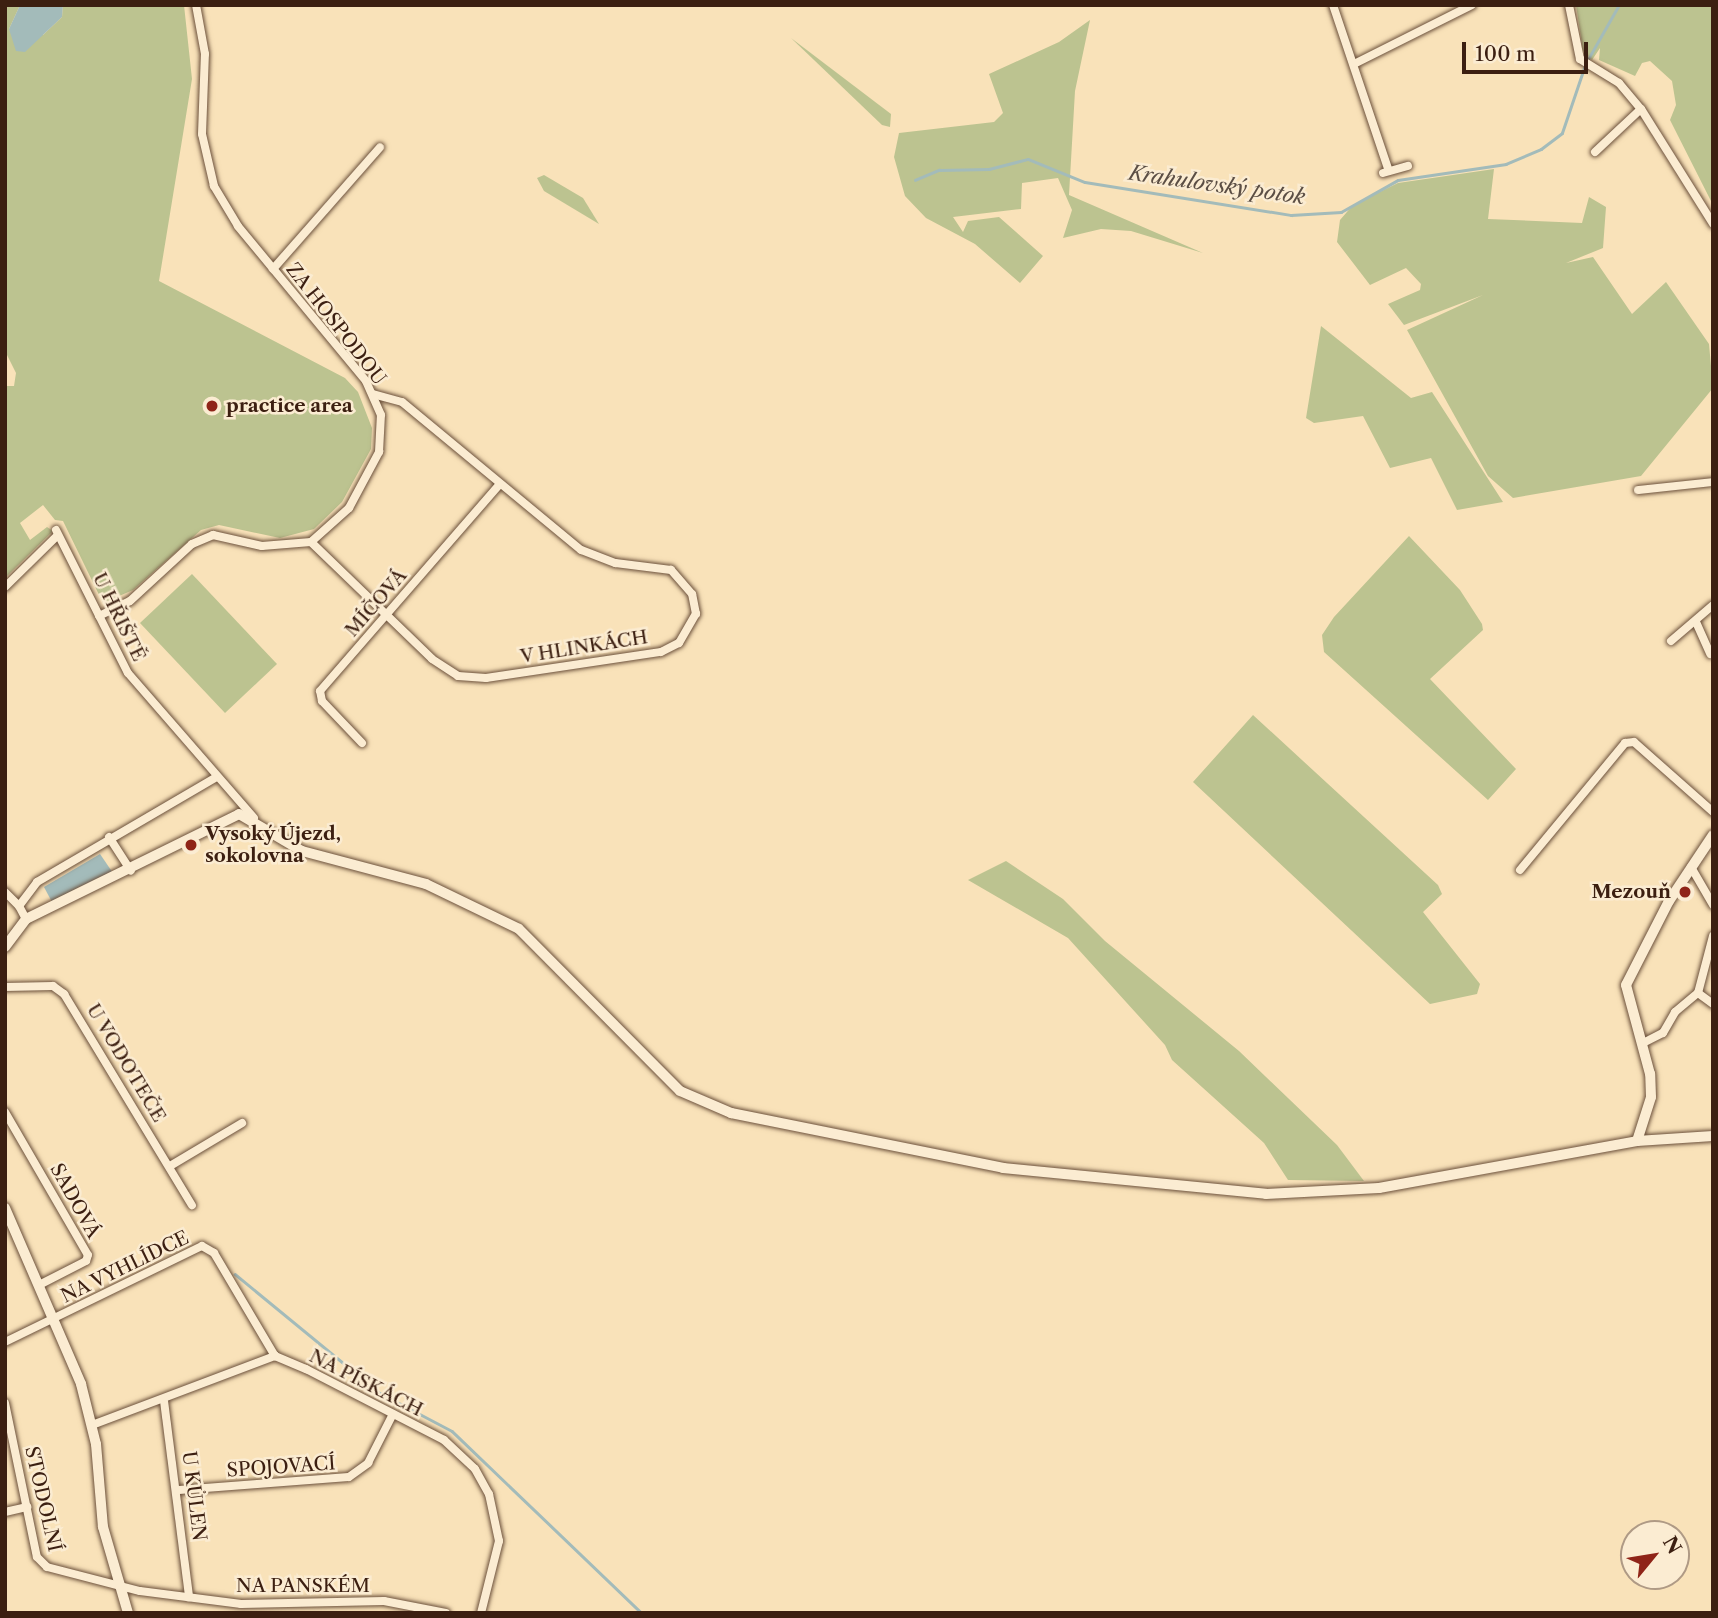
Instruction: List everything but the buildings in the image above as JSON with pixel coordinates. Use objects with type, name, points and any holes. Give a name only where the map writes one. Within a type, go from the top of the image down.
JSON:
[{"type":"street","name":"ZA HOSPODOU","points":[[196,5],[205,54],[206,160],[224,207],[373,394],[382,435],[372,472],[337,522],[311,542]]},
{"type":"street","points":[[1334,5],[1386,172],[1408,166]]},
{"type":"street","points":[[1354,64],[1472,5]]},
{"type":"street","points":[[1570,5],[1580,59],[1619,83],[1641,109],[1713,224]]},
{"type":"street","points":[[1595,152],[1641,109]]},
{"type":"street","points":[[273,269],[380,148]]},
{"type":"street","name":"V HLINKÁCH","points":[[311,542],[445,670],[472,678],[660,652],[679,642],[696,614],[680,576],[661,565],[591,556],[402,402],[373,394]]},
{"type":"street","points":[[1638,490],[1713,482]]},
{"type":"street","name":"MÍČOVÁ","points":[[362,743],[323,701],[320,691],[500,484]]},
{"type":"street","name":"U HŘIŠTĚ","points":[[5,587],[57,532],[99,616],[141,690],[215,778],[254,818]]},
{"type":"street","points":[[99,616],[130,601],[192,544],[213,535],[262,546],[311,542]]},
{"type":"street","points":[[1671,641],[1713,605]]},
{"type":"street","points":[[1696,622],[1710,654]]},
{"type":"street","points":[[1520,870],[1625,743],[1634,742],[1713,812]]},
{"type":"street","points":[[19,906],[37,882],[215,778]]},
{"type":"street","points":[[5,947],[26,919],[131,871],[227,817],[254,818],[302,851],[468,901],[533,939],[693,1100],[933,1155],[1129,1183],[1330,1194],[1637,1141],[1713,1136]]},
{"type":"street","points":[[1637,1141],[1651,1097],[1645,1042],[1630,1011],[1626,985],[1691,867],[1713,835]]},
{"type":"street","points":[[109,838],[131,871]]},
{"type":"street","points":[[1691,867],[1713,905]]},
{"type":"street","points":[[5,892],[19,906],[26,919]]},
{"type":"street","points":[[1645,1042],[1663,1034],[1675,1012],[1698,993],[1713,936]]},
{"type":"street","name":"U VODOTEČE","points":[[5,988],[53,986],[64,994],[192,1205]]},
{"type":"street","points":[[1698,993],[1713,1004]]},
{"type":"street","name":"SADOVÁ","points":[[5,1112],[88,1255],[86,1261],[39,1285]]},
{"type":"street","points":[[170,1166],[242,1123]]},
{"type":"street","points":[[5,1208],[53,1318],[92,1425],[103,1527],[128,1613]]},
{"type":"street","name":"NA VYHLÍDCE","points":[[53,1318],[206,1247],[275,1356]]},
{"type":"street","points":[[5,1342],[53,1318]]},
{"type":"street","points":[[92,1425],[164,1401],[275,1356]]},
{"type":"street","name":"NA PÍSKÁCH","points":[[275,1356],[454,1447],[489,1494],[499,1541],[481,1613]]},
{"type":"street","name":"U KŮLEN","points":[[164,1401],[178,1490],[190,1597]]},
{"type":"street","name":"STODOLNÍ","points":[[5,1404],[41,1563],[120,1584]]},
{"type":"street","name":"SPOJOVACÍ","points":[[178,1490],[349,1477],[368,1463],[393,1414]]},
{"type":"street","points":[[5,1512],[27,1507]]},
{"type":"street","name":"NA PANSKÉM","points":[[120,1584],[190,1597],[287,1605],[384,1601],[446,1613]]},
{"type":"green space","points":[[5,5],[20,5],[9,29],[43,35],[62,17],[63,5],[184,5],[192,79],[159,281],[345,378],[358,392],[372,428],[371,449],[342,502],[314,529],[280,538],[219,525],[201,530],[133,590],[103,603],[63,521],[55,520],[43,505],[20,523],[30,540],[47,527],[53,531],[5,578],[5,386],[14,386],[16,373],[5,351]]},
{"type":"green space","points":[[1576,5],[1713,5],[1713,205],[1670,120],[1676,105],[1672,81],[1650,61],[1642,63],[1635,76],[1599,60],[1600,48],[1592,60],[1583,51]]},
{"type":"green space","points":[[1090,20],[1075,91],[1069,195],[1203,253],[1131,231],[1101,229],[1063,238],[1072,210],[1058,178],[1022,183],[1021,209],[953,217],[963,232],[968,221],[999,217],[1043,256],[1020,283],[975,244],[926,218],[905,196],[894,157],[899,133],[994,122],[1003,113],[989,74],[1059,42]]},
{"type":"green space","points":[[791,38],[891,114],[890,127],[882,125]]},
{"type":"green space","points":[[1494,169],[1488,219],[1582,223],[1589,197],[1606,207],[1603,248],[1566,263],[1593,257],[1632,314],[1666,282],[1709,344],[1713,388],[1641,476],[1513,498],[1488,476],[1407,330],[1483,295],[1404,325],[1388,304],[1420,290],[1421,284],[1406,268],[1370,285],[1337,242],[1340,220],[1353,205],[1398,183]]},
{"type":"green space","points":[[544,175],[583,198],[599,224],[544,191],[537,178]]},
{"type":"green space","points":[[1321,326],[1411,398],[1432,392],[1503,502],[1457,510],[1431,458],[1390,468],[1363,416],[1314,423],[1306,418]]},
{"type":"green space","points":[[1409,536],[1460,590],[1482,624],[1483,630],[1430,679],[1516,769],[1488,800],[1324,652],[1322,635],[1334,617]]},
{"type":"green space","points":[[192,574],[277,664],[225,713],[140,623]]},
{"type":"green space","points":[[1253,715],[1438,885],[1442,894],[1423,912],[1480,984],[1477,994],[1430,1004],[1193,782]]},
{"type":"green space","points":[[1006,861],[1063,899],[1105,941],[1239,1051],[1337,1145],[1364,1181],[1288,1180],[1264,1143],[1172,1060],[1165,1045],[1068,938],[968,880]]},
{"type":"water","points":[[20,5],[63,5],[62,17],[25,52],[16,51],[9,29]]},
{"type":"water","points":[[100,854],[113,873],[53,904],[44,887]]},
{"type":"waterway","name":"Krahulovský potok","points":[[1587,61],[1619,5]]},
{"type":"waterway","name":"Krahulovský potok","points":[[915,180],[939,170],[989,169],[1028,159],[1085,182],[1291,215],[1341,212],[1398,180],[1506,164],[1541,149],[1562,133],[1584,68]]},
{"type":"waterway","points":[[235,1274],[380,1393],[452,1431],[642,1613]]},
{"type":"place","name":"practice area","points":[[212,406]]},
{"type":"place","name":"Vysoký Újezd, sokolovna","points":[[191,845]]},
{"type":"place","name":"Mezouň","points":[[1685,892]]}]
